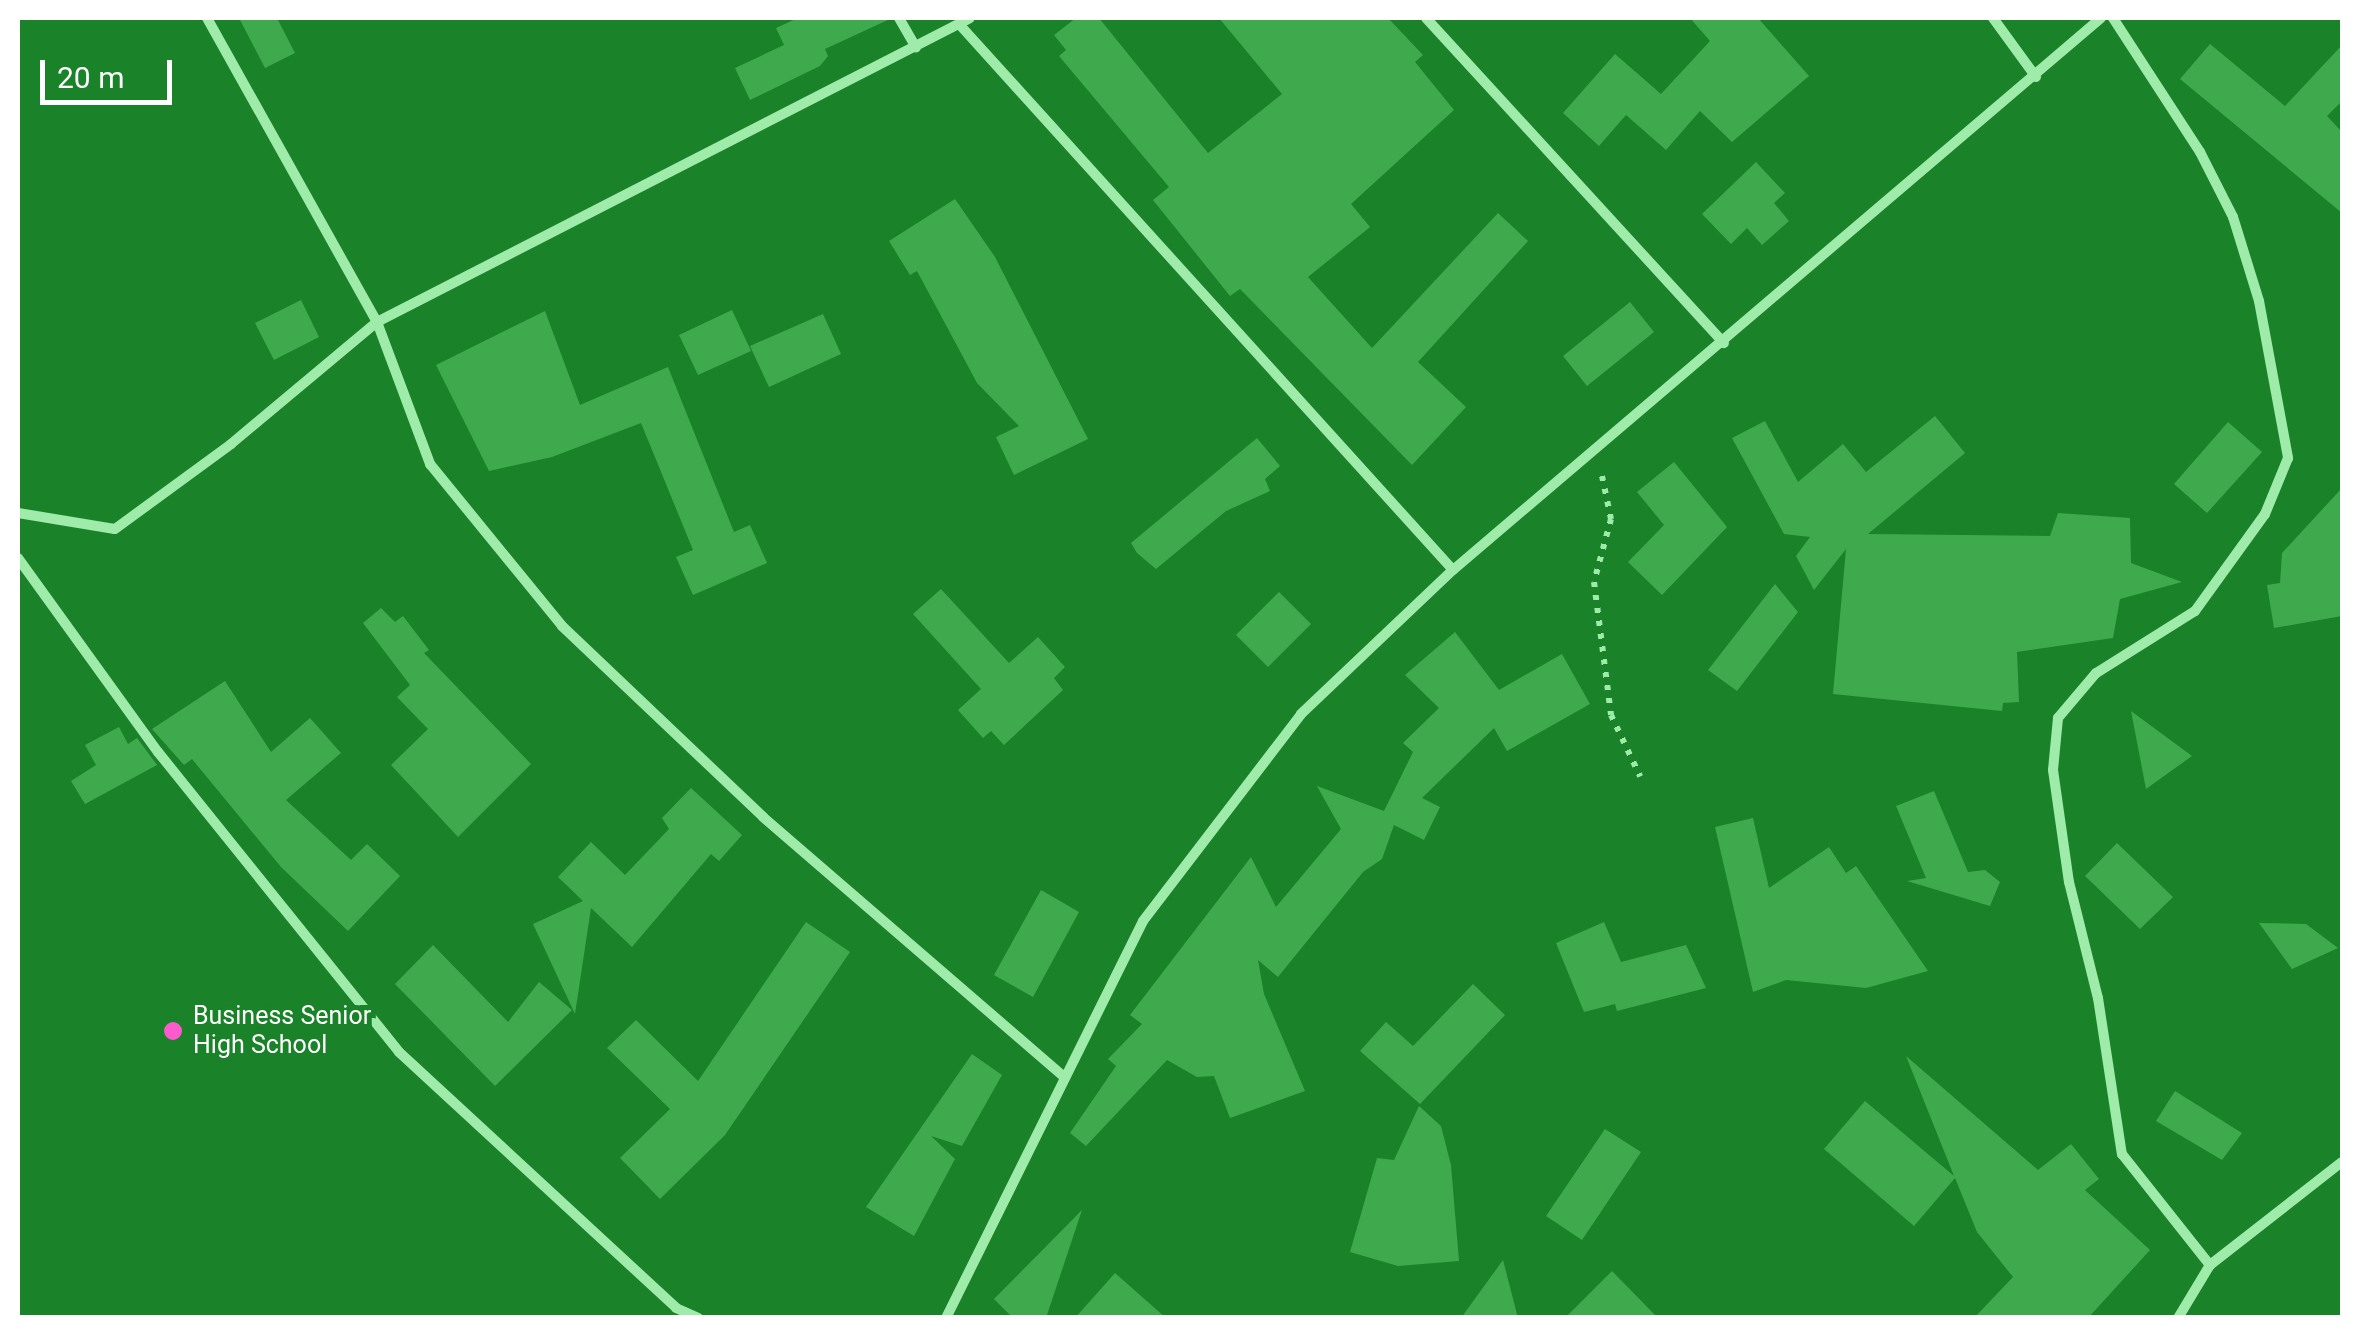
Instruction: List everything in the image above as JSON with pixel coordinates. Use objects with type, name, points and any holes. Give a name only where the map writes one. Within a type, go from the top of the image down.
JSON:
[{"type":"street","points":[[207,18],[377,322],[430,464],[562,626],[763,817],[1063,1076]]},
{"type":"street","points":[[899,18],[916,46]]},
{"type":"street","points":[[18,513],[115,529],[231,444],[377,322],[970,18]]},
{"type":"street","points":[[1426,18],[1724,343]]},
{"type":"street","points":[[1993,18],[2036,77]]},
{"type":"street","points":[[946,1318],[1143,921],[1214,821],[1302,714],[1453,570],[2101,18]]},
{"type":"street","points":[[2113,18],[2200,152],[2232,217],[2259,302],[2288,458],[2264,514],[2195,611],[2096,673],[2058,718],[2056,736],[2053,770],[2069,882],[2098,998],[2122,1154],[2210,1265]]},
{"type":"street","points":[[959,24],[1453,570]]},
{"type":"street","points":[[18,558],[158,752],[399,1052],[676,1308],[698,1318]]},
{"type":"street","points":[[2178,1318],[2210,1265],[2342,1162]]},
{"type":"path","points":[[1596,450],[1611,519],[1594,582],[1611,715],[1640,776]]},
{"type":"building","points":[[239,18],[277,18],[295,53],[265,68]]},
{"type":"building","points":[[798,18],[890,19],[825,49],[828,56],[820,66],[750,100],[735,68],[784,45],[776,28]]},
{"type":"building","points":[[1076,18],[1099,18],[1208,153],[1282,94],[1219,18],[1388,18],[1423,55],[1415,62],[1454,110],[1351,204],[1370,227],[1308,277],[1372,348],[1498,213],[1528,241],[1418,362],[1466,407],[1412,465],[1240,289],[1230,296],[1153,200],[1169,187],[1059,56],[1066,50],[1054,35]]},
{"type":"building","points":[[1690,18],[1758,18],[1809,76],[1732,142],[1700,111],[1666,150],[1626,115],[1599,146],[1563,113],[1615,54],[1661,94],[1710,41]]},
{"type":"building","points":[[2210,44],[2285,106],[2342,45],[2342,101],[2327,116],[2342,132],[2342,213],[2180,79]]},
{"type":"building","points":[[1756,162],[1785,193],[1774,203],[1789,221],[1762,245],[1747,228],[1731,244],[1702,214]]},
{"type":"building","points":[[955,199],[995,257],[1088,439],[1014,475],[996,437],[1019,426],[977,383],[917,271],[910,275],[889,241]]},
{"type":"building","points":[[301,300],[319,337],[274,360],[255,323]]},
{"type":"building","points":[[1630,302],[1654,332],[1587,386],[1563,356]]},
{"type":"building","points":[[732,310],[751,351],[698,375],[679,335]]},
{"type":"building","points":[[545,311],[580,405],[668,367],[734,532],[750,525],[767,563],[693,595],[676,557],[693,550],[641,423],[552,457],[489,471],[436,365]]},
{"type":"building","points":[[823,314],[841,354],[769,387],[750,346]]},
{"type":"building","points":[[1935,416],[1965,453],[1868,534],[2050,536],[2058,513],[2130,518],[2131,563],[2182,582],[2120,599],[2113,638],[2017,652],[2019,702],[2003,703],[2002,711],[1833,694],[1846,549],[1814,590],[1796,556],[1810,537],[1784,534],[1732,438],[1765,421],[1798,482],[1843,444],[1866,472]]},
{"type":"building","points":[[2228,422],[2262,452],[2207,513],[2174,484]]},
{"type":"building","points":[[1257,438],[1280,466],[1265,479],[1270,491],[1226,511],[1156,569],[1137,553],[1131,543]]},
{"type":"building","points":[[1674,462],[1727,527],[1662,595],[1628,562],[1664,525],[1637,492]]},
{"type":"building","points":[[2342,488],[2342,616],[2274,628],[2267,585],[2280,583],[2282,553]]},
{"type":"building","points":[[1775,584],[1798,612],[1737,691],[1708,670]]},
{"type":"building","points":[[941,589],[1009,663],[1038,637],[1065,667],[1054,678],[1063,690],[1004,745],[991,731],[983,738],[958,710],[981,689],[913,614]]},
{"type":"building","points":[[1279,592],[1311,624],[1268,667],[1236,635]]},
{"type":"building","points":[[381,608],[395,622],[403,616],[429,650],[424,653],[531,764],[458,837],[391,765],[428,729],[397,697],[410,685],[363,623]]},
{"type":"building","points":[[1455,632],[1499,690],[1562,654],[1590,704],[1507,751],[1494,728],[1422,798],[1440,807],[1424,840],[1394,825],[1382,859],[1363,872],[1278,977],[1258,960],[1264,994],[1305,1091],[1230,1118],[1214,1076],[1197,1077],[1167,1060],[1086,1146],[1070,1133],[1116,1066],[1108,1059],[1142,1024],[1130,1015],[1251,857],[1276,907],[1341,829],[1317,786],[1384,811],[1413,752],[1403,743],[1439,708],[1405,675]]},
{"type":"building","points":[[225,681],[271,752],[310,718],[341,753],[286,800],[351,860],[367,844],[400,876],[348,931],[281,867],[192,759],[184,765],[152,729]]},
{"type":"building","points":[[2131,711],[2192,756],[2146,789]]},
{"type":"building","points":[[119,727],[128,744],[137,738],[157,765],[85,804],[71,781],[96,765],[85,745]]},
{"type":"building","points":[[691,788],[742,835],[719,861],[711,854],[632,947],[591,908],[575,1014],[533,924],[583,901],[558,877],[591,842],[625,875],[669,829],[662,818]]},
{"type":"building","points":[[1934,791],[1968,872],[1985,870],[2000,882],[1990,906],[1907,881],[1926,878],[1896,806]]},
{"type":"building","points":[[1753,818],[1769,888],[1829,847],[1846,873],[1856,866],[1928,971],[1866,988],[1786,980],[1753,992],[1715,827]]},
{"type":"building","points":[[2117,843],[2173,897],[2140,929],[2085,876]]},
{"type":"building","points":[[1041,890],[1079,912],[1033,997],[994,975]]},
{"type":"building","points":[[806,922],[850,952],[725,1135],[660,1199],[620,1158],[670,1109],[607,1048],[636,1020],[698,1081]]},
{"type":"building","points":[[1604,922],[1621,962],[1686,945],[1706,988],[1617,1011],[1615,1004],[1584,1012],[1556,943]]},
{"type":"building","points":[[2259,923],[2306,924],[2338,948],[2292,969]]},
{"type":"building","points":[[433,945],[508,1022],[539,982],[572,1010],[495,1086],[395,984]]},
{"type":"building","points":[[1473,984],[1505,1015],[1420,1104],[1360,1051],[1386,1022],[1413,1046]]},
{"type":"building","points":[[972,1054],[1002,1075],[962,1146],[931,1136],[955,1159],[914,1236],[866,1207]]},
{"type":"building","points":[[1906,1056],[2038,1170],[2071,1144],[2099,1179],[2085,1190],[2150,1250],[2088,1318],[1974,1318],[2013,1277],[1977,1232],[1955,1178],[1914,1226],[1824,1149],[1865,1101],[1954,1176]]},
{"type":"building","points":[[2175,1091],[2242,1133],[2222,1160],[2156,1121]]},
{"type":"building","points":[[1419,1106],[1441,1126],[1451,1165],[1459,1261],[1398,1266],[1350,1252],[1377,1158],[1394,1160]]},
{"type":"building","points":[[1605,1129],[1641,1152],[1582,1240],[1546,1216]]},
{"type":"building","points":[[1082,1210],[1046,1318],[1013,1318],[994,1299]]},
{"type":"building","points":[[1503,1260],[1518,1318],[1461,1318]]},
{"type":"building","points":[[1612,1271],[1658,1318],[1565,1318]]},
{"type":"building","points":[[1115,1273],[1166,1318],[1075,1318]]},
{"type":"place","name":"Business Senior High School","points":[[173,1031]]}]
